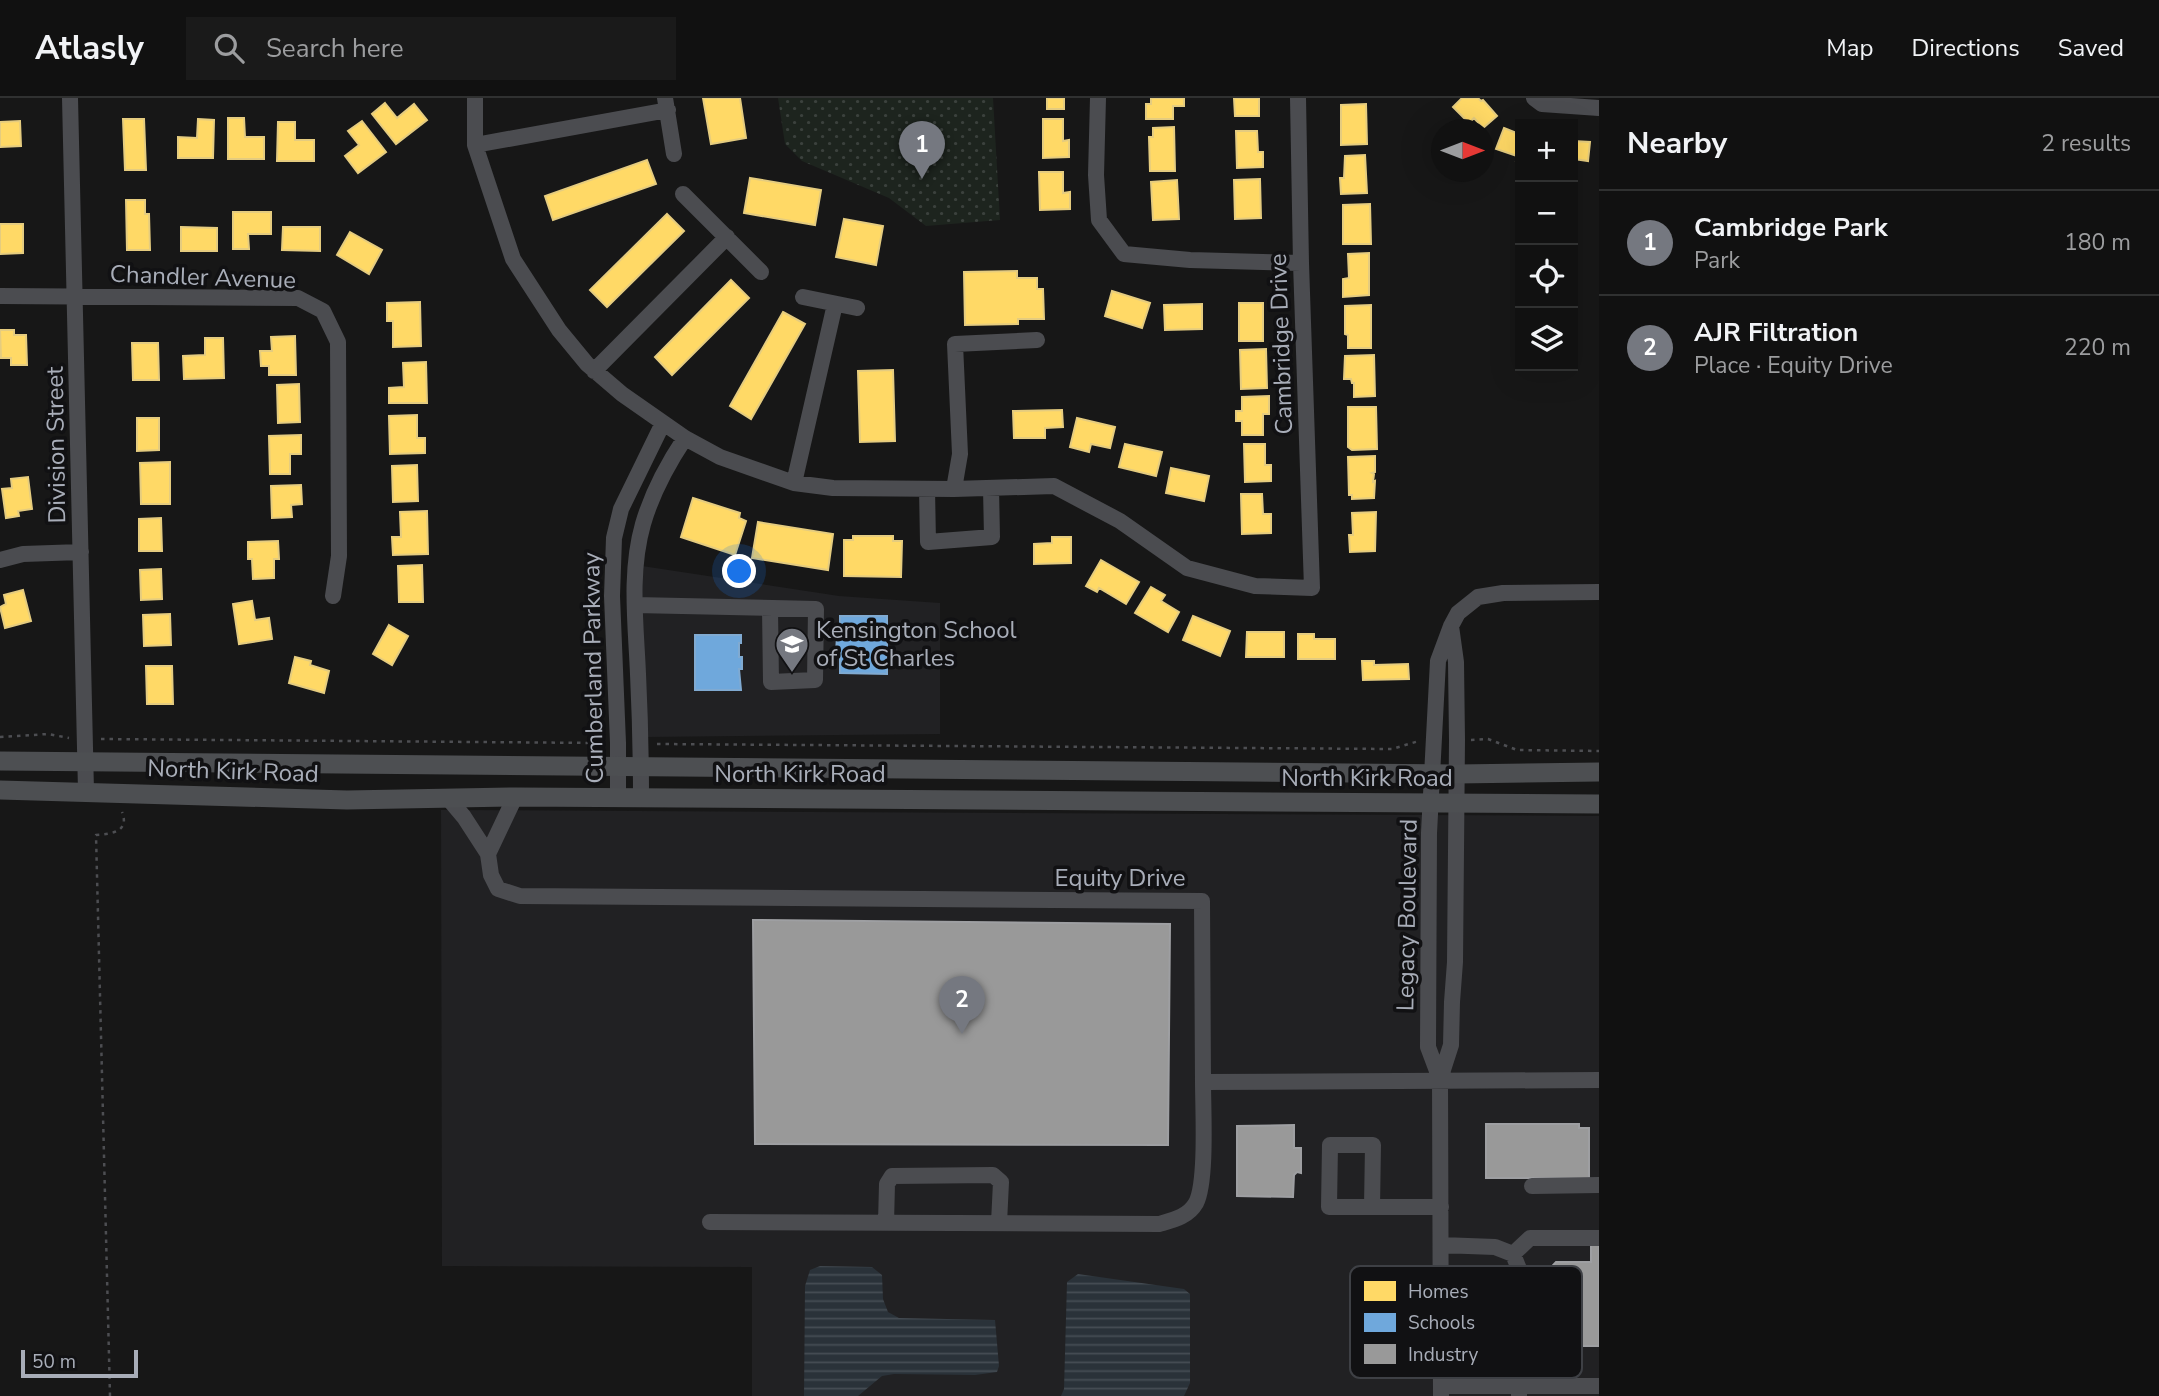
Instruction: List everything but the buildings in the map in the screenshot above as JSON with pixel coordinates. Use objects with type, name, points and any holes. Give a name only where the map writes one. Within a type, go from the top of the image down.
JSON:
[{"type":"main road","name":"North Kirk Road","points":[[0,761],[1433,774],[1599,772]]},
{"type":"main road","name":"North Kirk Road","points":[[0,790],[347,800],[618,797],[1599,804]]},
{"type":"street","name":"Division Street","points":[[70,98],[86,791]]},
{"type":"street","points":[[475,98],[475,145],[513,259],[559,330],[594,371],[684,438],[720,457],[794,483],[833,488],[991,488],[992,537],[928,542],[927,489]]},
{"type":"street","points":[[1098,98],[1096,175],[1099,220],[1124,254],[1190,260],[1301,263]]},
{"type":"street","name":"Cambridge Drive","points":[[991,488],[1054,486],[1120,521],[1186,568],[1255,586],[1312,589],[1298,98]]},
{"type":"street","points":[[1534,98],[1542,104],[1599,108]]},
{"type":"street","points":[[475,145],[666,104],[674,153]]},
{"type":"street","points":[[683,194],[761,272]]},
{"type":"street","points":[[594,371],[727,237]]},
{"type":"street","name":"Chandler Avenue","points":[[0,296],[298,298],[323,311],[338,342],[339,556],[332,596]]},
{"type":"street","points":[[803,297],[857,308]]},
{"type":"street","points":[[794,483],[835,304]]},
{"type":"street","points":[[954,489],[960,454],[955,344],[1037,340]]},
{"type":"street","name":"Cumberland Parkway","points":[[618,797],[612,596],[614,538],[621,509],[663,423]]},
{"type":"street","name":"Cumberland Parkway","points":[[641,798],[635,565],[642,526],[653,494],[684,438]]},
{"type":"street","points":[[0,560],[23,554],[81,552]]},
{"type":"street","name":"Legacy Boulevard","points":[[1440,1079],[1428,1047],[1431,802],[1438,661],[1458,613],[1478,597],[1503,593],[1599,592]]},
{"type":"street","points":[[635,605],[816,609],[814,680],[771,682],[770,609]]},
{"type":"street","name":"Legacy Boulevard","points":[[1441,1266],[1440,1079],[1451,1045],[1455,962],[1457,740],[1456,662],[1451,626]]},
{"type":"street","points":[[488,854],[515,797]]},
{"type":"street","name":"Equity Drive","points":[[448,798],[488,854],[491,875],[498,890],[520,896],[1202,901],[1203,1082]]},
{"type":"street","points":[[710,1222],[1159,1224],[1183,1217],[1196,1203],[1202,1180],[1203,1082],[1599,1080]]},
{"type":"street","points":[[1372,1207],[1373,1144],[1330,1145],[1329,1207],[1372,1207],[1441,1207]]},
{"type":"street","points":[[886,1223],[887,1184],[892,1176],[993,1175],[1001,1182],[999,1223]]},
{"type":"street","points":[[1532,1186],[1599,1185]]},
{"type":"street","points":[[1513,1254],[1530,1238],[1599,1238]]},
{"type":"street","points":[[1441,1245],[1495,1247],[1513,1254],[1519,1266]]},
{"type":"street","points":[[1442,1391],[1519,1391],[1599,1386]]},
{"type":"path","points":[[0,737],[48,734],[86,739],[618,743]]},
{"type":"path","points":[[122,738],[122,744]]},
{"type":"path","points":[[1457,740],[1488,739],[1517,750],[1599,751]]},
{"type":"path","points":[[641,744],[1392,749],[1435,740]]},
{"type":"path","points":[[110,1396],[96,835],[114,833],[120,829],[124,819],[122,811]]},
{"type":"shaded area","points":[[778,98],[993,98],[1000,220],[926,226],[889,198],[802,161],[785,144]]},
{"type":"shaded area","name":"Kensington School of St Charles","points":[[642,566],[839,596],[940,603],[940,734],[646,737],[640,614]]},
{"type":"shaded area","points":[[441,810],[1599,816],[1599,1396],[752,1396],[752,1267],[442,1266]]},
{"type":"shaded area","points":[[820,1266],[872,1267],[882,1275],[883,1299],[888,1312],[899,1318],[995,1320],[999,1366],[997,1372],[975,1375],[894,1374],[882,1376],[858,1396],[804,1396],[805,1286],[810,1270]]},
{"type":"shaded area","points":[[1078,1274],[1184,1289],[1190,1294],[1190,1383],[1184,1396],[1061,1396],[1064,1389],[1067,1282]]},
{"type":"place","name":"Cambridge Park","points":[[922,179]]},
{"type":"place","name":"Kensington School of St Charles","points":[[792,674]]},
{"type":"place","name":"AJR Filtration","points":[[962,1034]]}]
